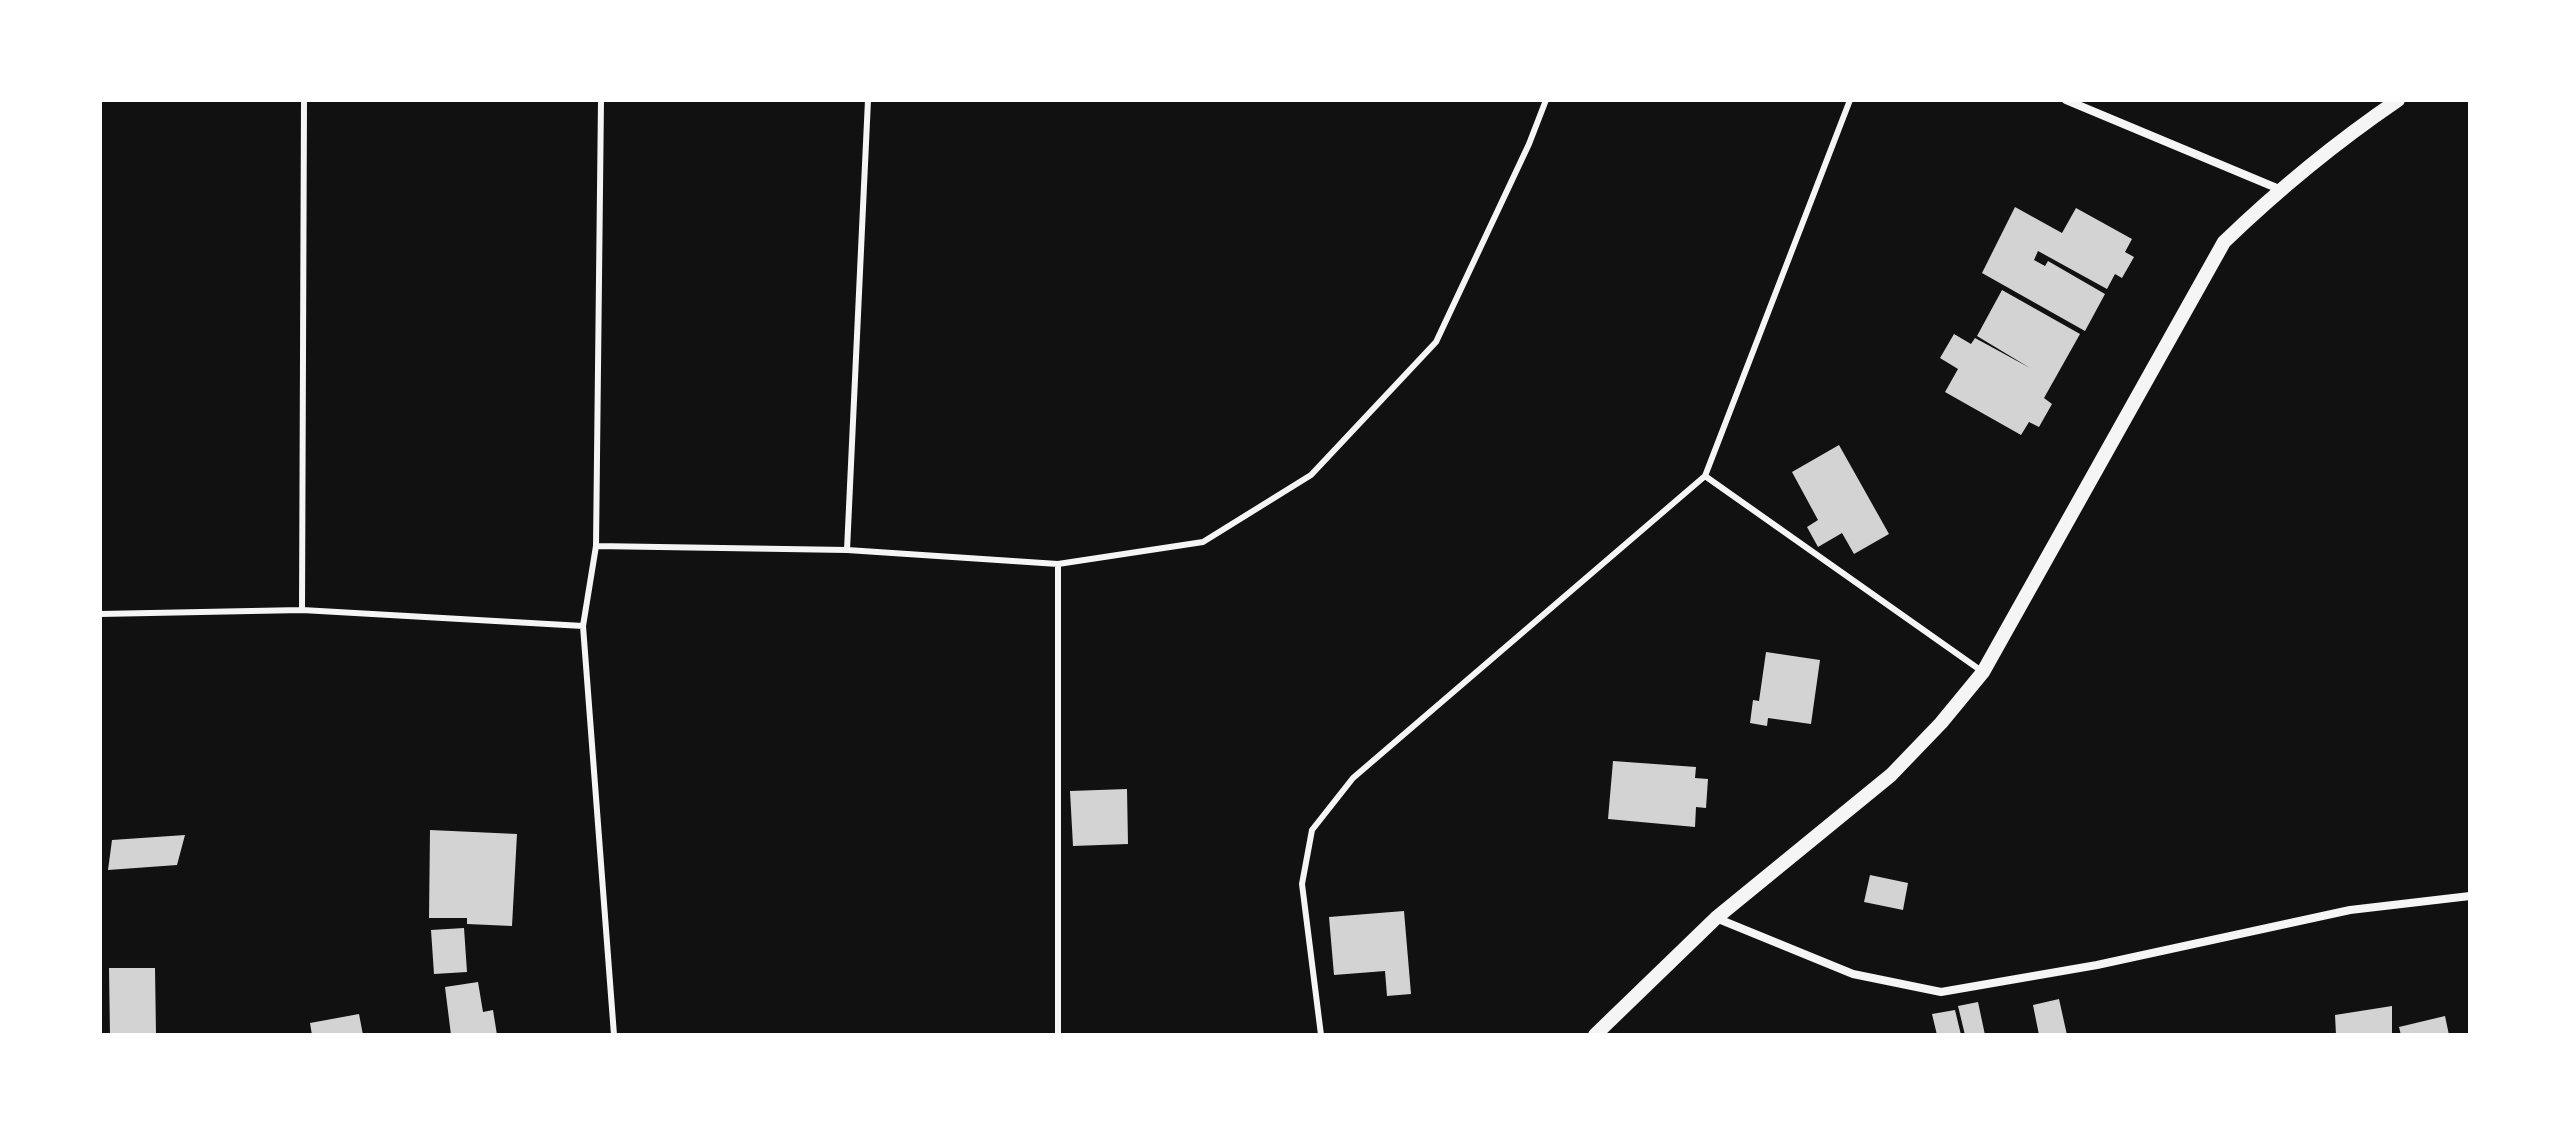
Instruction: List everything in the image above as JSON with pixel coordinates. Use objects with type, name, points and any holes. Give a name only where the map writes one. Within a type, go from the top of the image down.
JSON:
[{"type":"street","points":[[2066,100],[2279,189]]},
{"type":"street","points":[[1595,1035],[1716,918],[1891,775],[1941,723],[1983,672],[2224,242],[2279,189],[2398,100]]},
{"type":"street","points":[[1716,918],[1853,974],[1941,992],[2097,965],[2350,910],[2470,896]]},
{"type":"lane","points":[[302,610],[304,100]]},
{"type":"lane","points":[[601,100],[596,546],[583,626],[614,1035]]},
{"type":"lane","points":[[847,550],[868,100]]},
{"type":"lane","points":[[596,546],[847,550],[1058,564],[1203,542],[1311,475],[1436,342],[1529,144],[1546,100]]},
{"type":"lane","points":[[1321,1035],[1302,884],[1312,830],[1353,778],[1705,476],[1850,100]]},
{"type":"lane","points":[[1705,476],[1983,672]]},
{"type":"lane","points":[[1058,564],[1058,1035]]},
{"type":"lane","points":[[100,614],[302,610],[583,626]]},
{"type":"building","points":[[2015,207],[2062,233],[2076,208],[2132,239],[2125,252],[2134,257],[2122,278],[2115,274],[2107,289],[2038,251],[2034,260],[2045,266],[2048,261],[2105,294],[2085,331],[1982,273]]},
{"type":"building","points":[[2002,290],[2080,334],[2044,398],[2052,404],[2039,427],[2029,422],[2021,435],[1945,392],[1958,369],[1940,358],[1954,334],[1971,344],[1975,338],[2030,368],[1977,336]]},
{"type":"building","points":[[1839,445],[1889,534],[1854,554],[1842,533],[1818,547],[1807,527],[1818,520],[1792,472]]},
{"type":"building","points":[[1766,652],[1820,660],[1811,724],[1768,718],[1767,726],[1750,723],[1753,700],[1759,701]]},
{"type":"building","points":[[1613,761],[1696,767],[1695,778],[1708,779],[1706,808],[1696,807],[1695,827],[1608,819]]},
{"type":"building","points":[[1127,789],[1128,844],[1073,846],[1070,791]]},
{"type":"building","points":[[430,830],[517,834],[512,926],[467,924],[467,918],[429,918]]},
{"type":"building","points":[[185,835],[177,865],[108,870],[112,840]]},
{"type":"building","points":[[1870,875],[1908,883],[1903,910],[1864,902]]},
{"type":"building","points":[[1404,911],[1411,994],[1387,996],[1385,971],[1334,975],[1329,917]]},
{"type":"building","points":[[464,928],[467,972],[434,974],[431,930]]},
{"type":"building","points":[[109,968],[155,968],[156,1035],[110,1035]]},
{"type":"building","points":[[478,982],[483,1012],[493,1010],[497,1035],[451,1035],[445,987]]},
{"type":"building","points":[[2059,999],[2067,1035],[2039,1035],[2033,1005]]},
{"type":"building","points":[[1978,1002],[1985,1035],[1965,1035],[1958,1006]]},
{"type":"building","points":[[2392,1006],[2392,1035],[2336,1035],[2335,1015]]},
{"type":"building","points":[[1955,1010],[1961,1035],[1937,1035],[1932,1014]]},
{"type":"building","points":[[359,1014],[363,1035],[312,1035],[310,1023]]},
{"type":"building","points":[[2445,1016],[2449,1035],[2401,1035],[2399,1027]]}]
